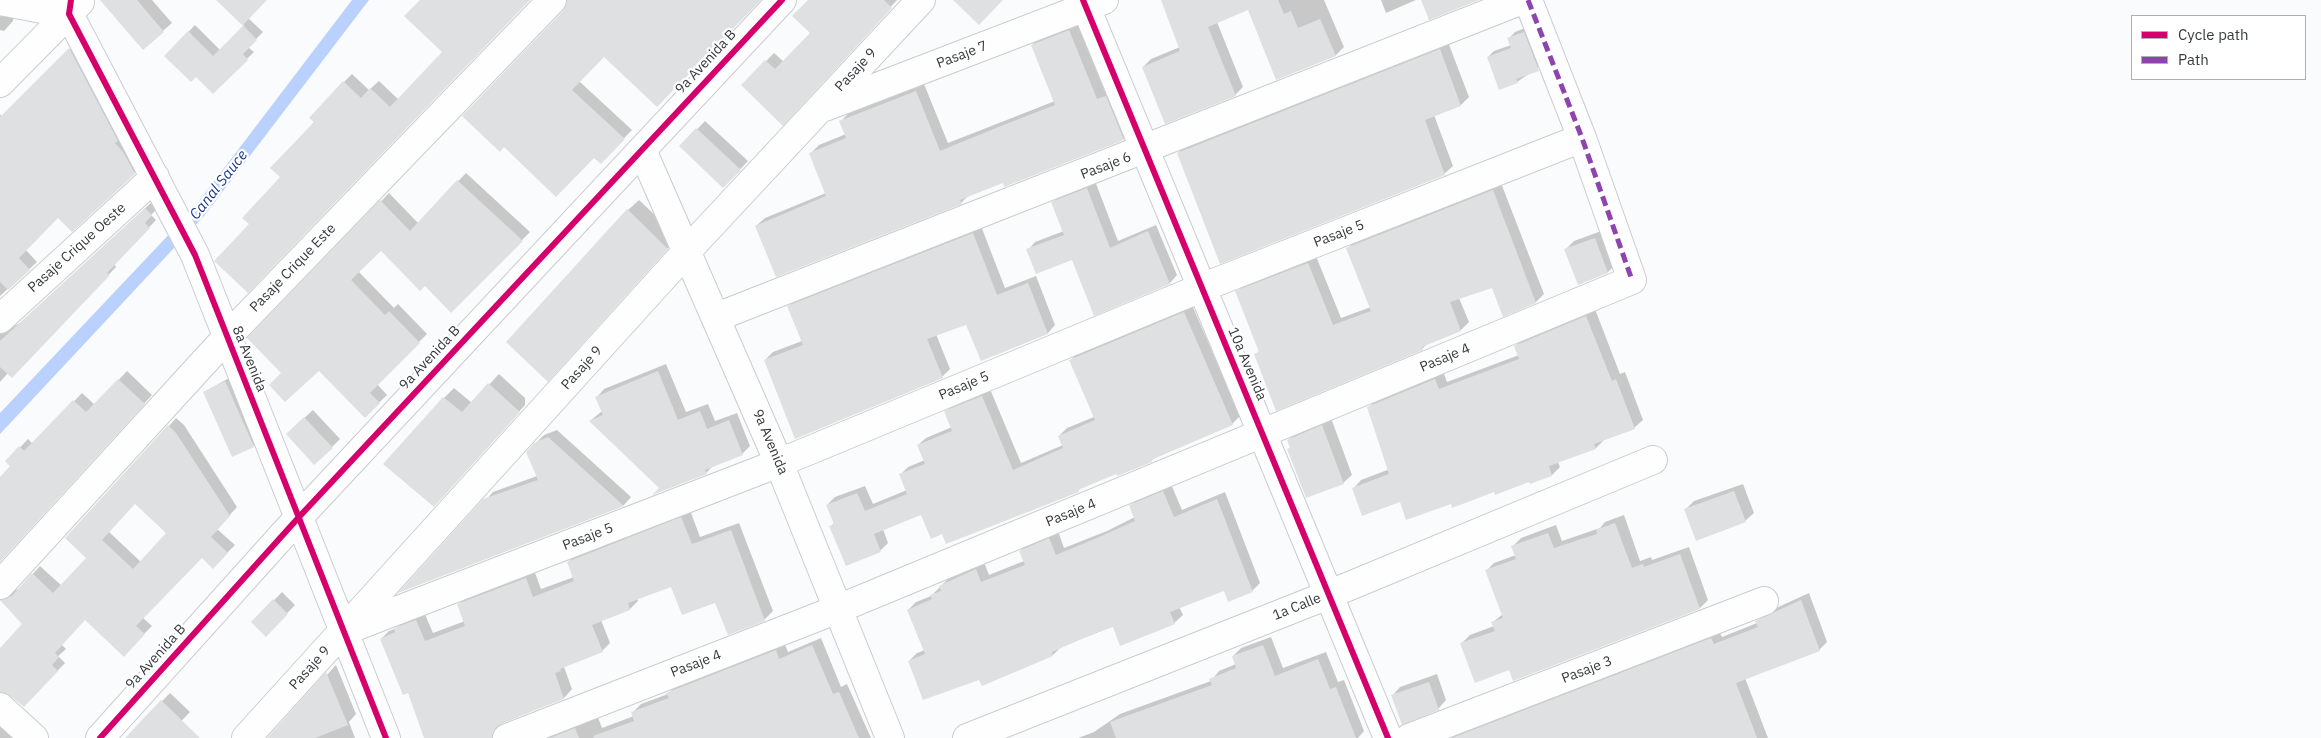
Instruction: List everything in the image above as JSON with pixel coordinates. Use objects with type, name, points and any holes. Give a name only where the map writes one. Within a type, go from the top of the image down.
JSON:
[{"type":"street","name":"Pasaje Crique Este","points":[[0,585],[227,337],[552,0]]},
{"type":"street","name":"9a Avenida B","points":[[100,738],[299,516],[782,0]]},
{"type":"street","name":"Pasaje 9","points":[[246,738],[688,251],[921,0]]},
{"type":"street","name":"Pasaje 6","points":[[717,317],[1522,0]]},
{"type":"street","points":[[1528,0],[1582,138]]},
{"type":"street","points":[[0,1],[74,5]]},
{"type":"street","name":"Pasaje 7","points":[[819,110],[1091,3]]},
{"type":"street","name":"10a Avenida","points":[[1091,3],[1145,150],[1388,738]]},
{"type":"street","name":"8a Avenida","points":[[74,5],[155,177],[195,255],[386,738]]},
{"type":"street","points":[[0,83],[74,5]]},
{"type":"street","name":"Pasaje 4","points":[[507,738],[838,609],[1632,280],[1582,138]]},
{"type":"street","name":"Pasaje 5","points":[[344,631],[779,463],[1201,288],[1582,138]]},
{"type":"street","name":"9a Avenida","points":[[642,150],[717,317],[779,463],[890,738]]},
{"type":"street","name":"Pasaje Crique Oeste","points":[[0,319],[155,177]]},
{"type":"street","name":"1a Calle","points":[[967,738],[1328,595],[1653,460]]},
{"type":"street","name":"Pasaje 3","points":[[1409,738],[1764,601]]},
{"type":"street","points":[[0,707],[34,738]]},
{"type":"water","name":"Canal Sauce","points":[[352,0],[369,0],[204,216],[0,434],[0,413],[193,209]]},
{"type":"building","points":[[100,0],[137,0],[164,32],[143,50]]},
{"type":"building","points":[[216,0],[267,0],[243,25],[257,40],[243,54],[248,60],[213,94],[196,77],[191,82],[164,56],[188,31],[213,56],[243,26]]},
{"type":"building","points":[[420,0],[530,0],[248,293],[214,261],[249,224],[242,218],[280,177],[270,168],[314,122],[309,118],[343,81],[361,98],[370,88],[390,107],[442,52],[404,16]]},
{"type":"building","points":[[567,0],[761,0],[657,107],[604,57],[572,90],[625,139],[601,164],[594,158],[556,197],[504,147],[500,152],[462,116],[563,11]]},
{"type":"building","points":[[808,0],[884,0],[892,8],[783,126],[741,85],[765,60],[775,69],[810,33],[792,16]]},
{"type":"building","points":[[953,0],[1003,0],[979,25]]},
{"type":"building","points":[[1161,0],[1278,0],[1284,14],[1291,11],[1298,28],[1320,19],[1336,56],[1276,80],[1248,10],[1208,27],[1236,96],[1165,124],[1142,67],[1180,51]]},
{"type":"building","points":[[1421,0],[1479,0],[1429,20]]},
{"type":"building","points":[[1069,30],[1097,99],[1106,96],[1124,140],[1004,187],[1003,183],[960,200],[962,204],[776,277],[755,226],[826,196],[809,153],[846,138],[839,121],[916,91],[940,151],[1055,105],[1031,45]]},
{"type":"building","points":[[1524,32],[1539,71],[1516,79],[1518,83],[1499,90],[1487,57],[1511,48],[1507,38]]},
{"type":"building","points":[[69,48],[118,141],[115,143],[123,152],[135,174],[72,232],[58,218],[19,258],[30,270],[8,290],[0,282],[0,117]]},
{"type":"building","points":[[1440,49],[1461,106],[1425,120],[1445,175],[1220,264],[1177,153]]},
{"type":"building","points":[[696,128],[741,170],[723,188],[679,146]]},
{"type":"building","points":[[457,180],[523,241],[451,313],[425,286],[420,291],[381,251],[351,280],[385,315],[389,311],[420,343],[370,393],[380,403],[365,418],[319,371],[285,402],[269,385],[281,373],[247,338],[380,200],[410,231]]},
{"type":"building","points":[[1087,188],[1110,248],[1148,231],[1170,284],[1094,316],[1072,260],[1036,274],[1026,249],[1064,235],[1051,202]]},
{"type":"building","points":[[1493,190],[1536,303],[1503,317],[1492,288],[1450,302],[1461,331],[1422,347],[1423,350],[1276,411],[1254,354],[1259,352],[1235,291],[1308,263],[1333,325],[1371,311],[1346,248]]},
{"type":"building","points":[[145,208],[152,215],[145,223],[150,228],[107,273],[110,275],[12,378],[0,367],[0,341]]},
{"type":"building","points":[[627,209],[668,249],[548,382],[506,342]]},
{"type":"building","points":[[973,233],[997,295],[1028,283],[1048,334],[981,361],[966,325],[927,339],[943,378],[795,439],[764,360],[803,345],[787,306]]},
{"type":"building","points":[[1595,238],[1608,273],[1578,285],[1564,249]]},
{"type":"building","points":[[1184,312],[1233,425],[1151,460],[1152,462],[1117,476],[1116,474],[1078,490],[1079,492],[946,544],[942,534],[931,539],[921,515],[874,534],[881,552],[846,566],[829,526],[834,524],[826,505],[857,493],[865,511],[907,494],[899,474],[925,464],[917,445],[952,431],[944,411],[982,396],[1013,470],[1063,448],[1058,436],[1095,420],[1069,360]]},
{"type":"building","points":[[1586,316],[1612,381],[1616,379],[1635,429],[1594,444],[1596,449],[1549,466],[1552,476],[1530,484],[1529,482],[1495,495],[1494,492],[1452,508],[1451,504],[1406,520],[1400,502],[1362,516],[1352,488],[1389,474],[1367,407],[1435,379],[1439,389],[1519,359],[1514,346]]},
{"type":"building","points":[[658,371],[678,420],[700,411],[707,429],[729,420],[743,455],[705,470],[707,474],[652,495],[659,488],[589,421],[603,415],[595,397]]},
{"type":"building","points":[[118,379],[145,404],[0,562],[0,477],[10,466],[5,461],[19,446],[24,451],[73,400],[86,412]]},
{"type":"building","points":[[225,381],[254,447],[232,457],[203,392]]},
{"type":"building","points":[[488,383],[520,412],[434,507],[383,464],[443,397],[462,412]]},
{"type":"building","points":[[304,417],[333,448],[314,465],[286,434]]},
{"type":"building","points":[[168,425],[176,433],[230,516],[211,537],[228,553],[213,569],[202,558],[136,626],[145,634],[124,657],[85,620],[55,653],[59,657],[52,665],[58,671],[24,707],[10,695],[0,692],[0,648],[22,624],[0,600],[12,596],[32,573],[53,593],[86,558],[65,538]],"holes":[[[135,504],[166,533],[133,569],[102,540]]]},
{"type":"building","points":[[1322,425],[1344,484],[1306,498],[1287,449],[1290,448],[1287,440]]},
{"type":"building","points":[[548,437],[624,506],[398,593],[483,499],[538,480],[526,452],[534,443]]},
{"type":"building","points":[[1163,491],[1174,517],[1217,499],[1253,592],[1228,602],[1224,591],[1170,612],[1175,624],[1120,646],[1113,627],[1052,652],[1053,656],[982,686],[979,680],[923,700],[908,661],[925,654],[907,610],[932,599],[930,595],[941,591],[939,586],[976,569],[981,582],[1025,565],[1019,551],[1049,538],[1056,555],[1135,521],[1129,505]]},
{"type":"building","points":[[1734,491],[1746,522],[1696,541],[1684,509]]},
{"type":"building","points":[[681,517],[692,544],[731,530],[765,621],[728,635],[715,603],[682,615],[671,587],[628,603],[630,610],[592,625],[603,652],[560,669],[561,671],[555,673],[564,699],[501,723],[495,729],[492,738],[424,738],[408,693],[403,695],[380,639],[395,632],[394,628],[416,620],[425,641],[465,626],[457,604],[526,578],[533,597],[574,581],[567,562]]},
{"type":"building","points":[[1615,523],[1632,568],[1643,564],[1644,567],[1680,554],[1700,609],[1513,681],[1509,670],[1475,683],[1460,643],[1495,631],[1491,622],[1503,618],[1485,570],[1516,559],[1511,546],[1548,533],[1554,548],[1597,534],[1596,530]]},
{"type":"building","points":[[273,599],[288,614],[266,637],[251,622]]},
{"type":"building","points":[[1801,600],[1820,651],[1736,683],[1757,738],[1452,738],[1711,638],[1714,644],[1758,627],[1755,621]]},
{"type":"building","points":[[812,645],[833,694],[839,692],[859,738],[594,738],[593,736],[634,721],[631,712],[669,698],[666,693],[776,650],[779,659]]},
{"type":"building","points":[[1263,645],[1275,676],[1318,659],[1330,689],[1336,687],[1356,738],[1116,738],[1110,722],[1212,685],[1209,679],[1236,668],[1232,656]]},
{"type":"building","points":[[326,672],[348,725],[315,738],[267,738]]},
{"type":"building","points":[[1429,682],[1439,710],[1402,725],[1391,695]]},
{"type":"building","points":[[161,700],[200,738],[125,738]]},
{"type":"building","points":[[575,728],[579,738],[550,738]]},
{"type":"marked path","points":[[1528,0],[1582,138],[1632,280]]},
{"type":"cycle path","points":[[71,0],[69,14],[195,255],[386,738]]},
{"type":"cycle path","points":[[100,738],[299,517],[782,0]]},
{"type":"cycle path","points":[[1083,0],[1388,738]]}]
